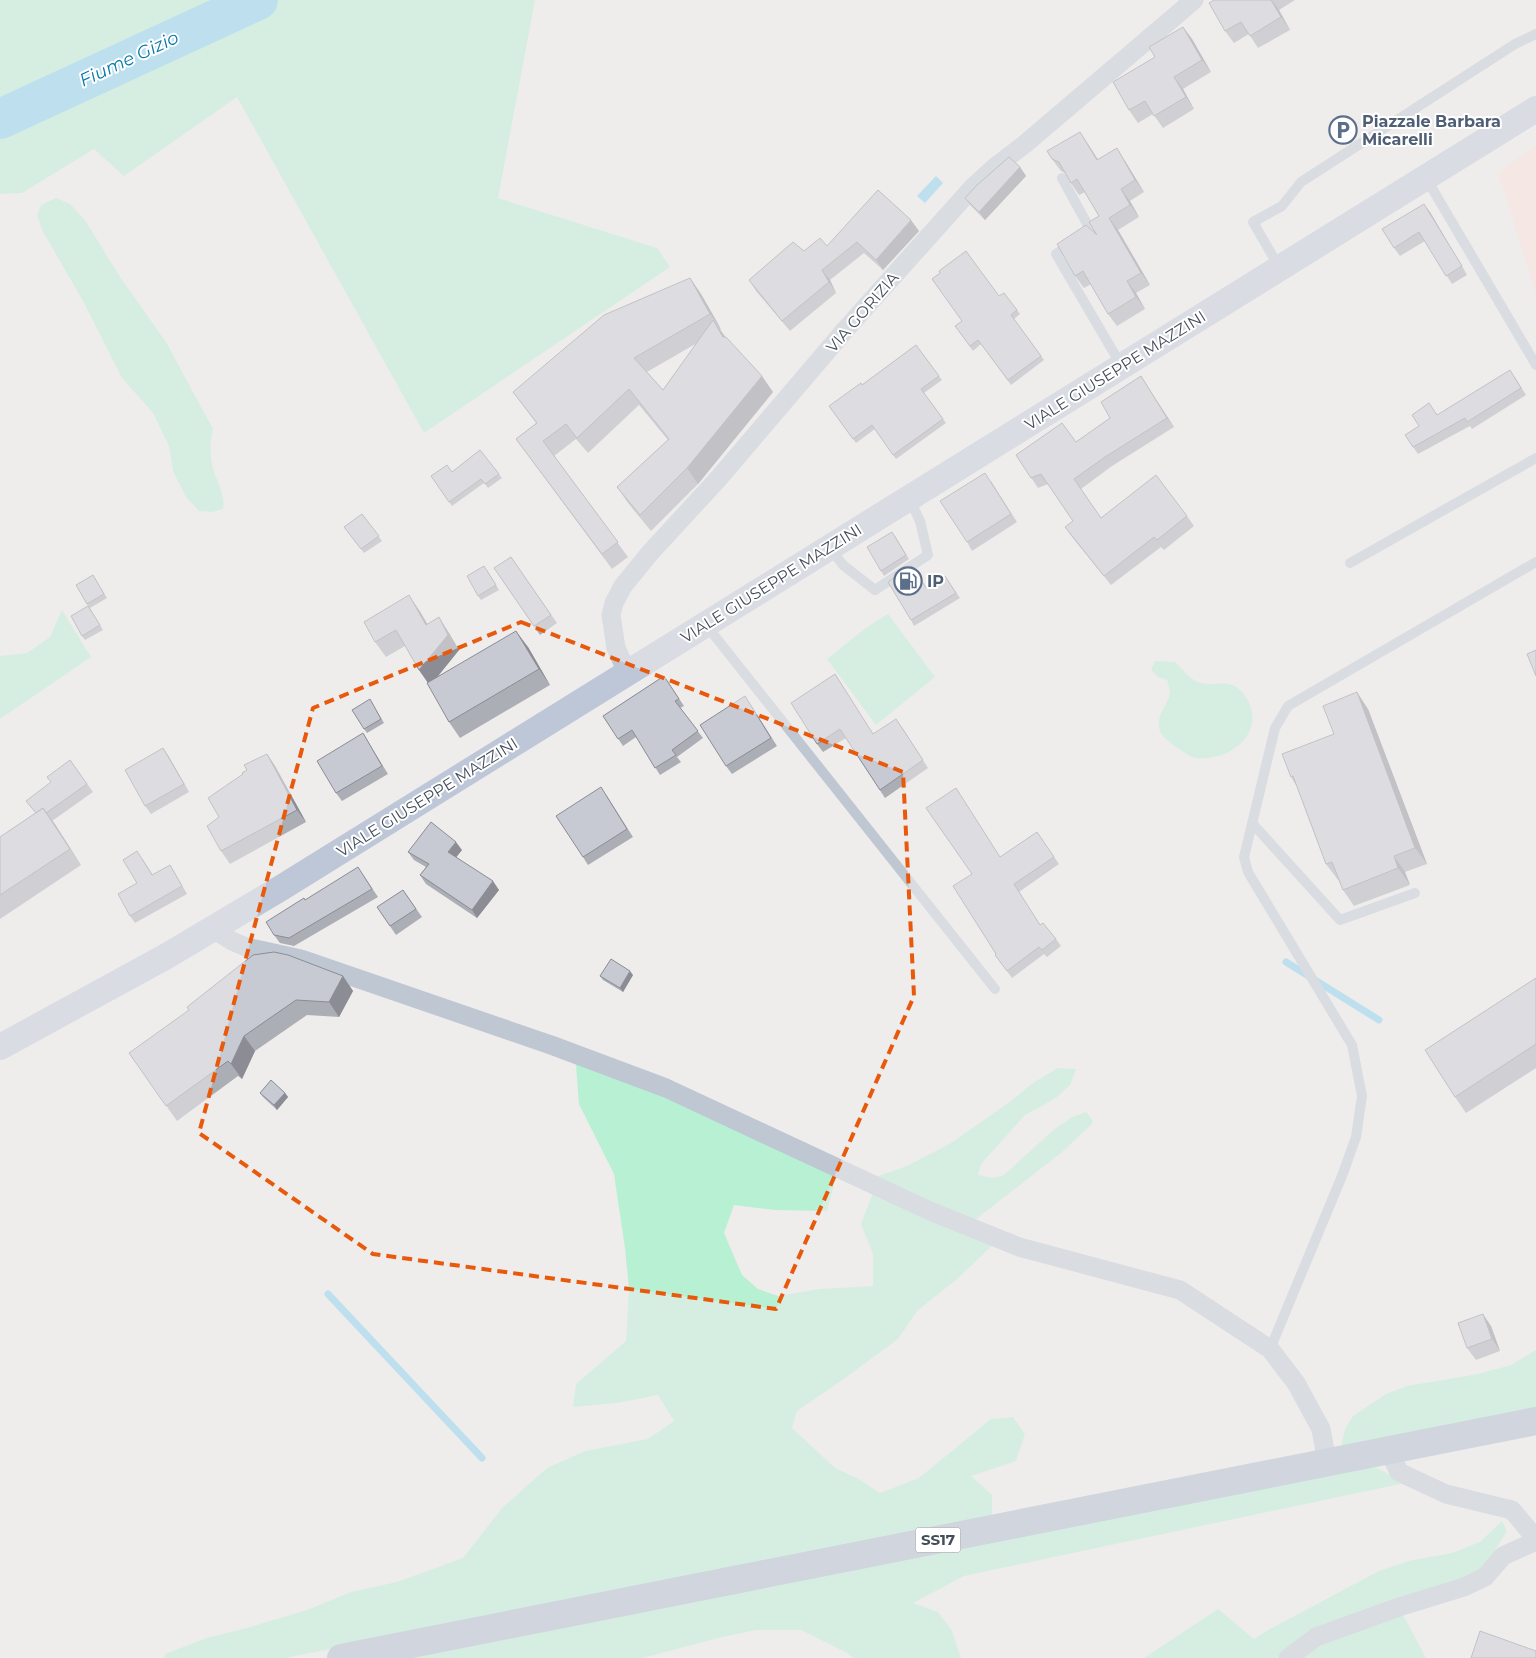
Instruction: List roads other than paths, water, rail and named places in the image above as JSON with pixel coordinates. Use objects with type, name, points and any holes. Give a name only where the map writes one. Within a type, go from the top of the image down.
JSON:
[{"type":"main road","name":"VIALE GIUSEPPE MAZZINI","points":[[0,1047],[165,957],[281,888],[1536,109]]},
{"type":"main road","name":"SS17","points":[[341,1658],[1536,1421]]},
{"type":"street","name":"VIA GORIZIA","points":[[627,672],[616,648],[610,615],[614,602],[624,586],[649,554],[718,479],[845,330],[973,186],[1194,0]]},
{"type":"street","points":[[213,929],[246,947],[301,958],[552,1045],[666,1088],[930,1211],[1019,1247],[1180,1290],[1270,1349],[1296,1383],[1321,1429],[1327,1462]]},
{"type":"street","points":[[1288,1658],[1316,1637],[1399,1607],[1464,1587],[1485,1577],[1503,1556],[1536,1540],[1512,1510],[1446,1494],[1399,1472],[1388,1450]]},
{"type":"lane","points":[[1280,268],[1254,222],[1282,206],[1301,182],[1515,44],[1536,34]]},
{"type":"lane","points":[[1426,177],[1536,365]]},
{"type":"lane","points":[[1062,178],[1091,231],[1056,254],[1121,366]]},
{"type":"lane","points":[[1350,563],[1536,458]]},
{"type":"lane","points":[[829,547],[843,565],[875,590],[928,555],[920,520],[908,498]]},
{"type":"lane","points":[[1270,1349],[1342,1176],[1356,1137],[1362,1096],[1352,1045],[1248,872],[1244,856],[1275,728],[1288,706],[1536,562]]},
{"type":"lane","points":[[705,624],[995,989]]},
{"type":"lane","points":[[1252,823],[1340,920],[1415,893]]},
{"type":"water","points":[[936,176],[943,183],[925,203],[917,196]]},
{"type":"waterway","name":"Fiume Gizio","points":[[0,119],[258,0]]},
{"type":"waterway","points":[[1286,962],[1379,1020]]},
{"type":"waterway","points":[[328,1294],[482,1458]]},
{"type":"place","name":"Piazzale Barbara Micarelli","points":[[1343,130]]},
{"type":"place","name":"IP","points":[[908,581]]}]
